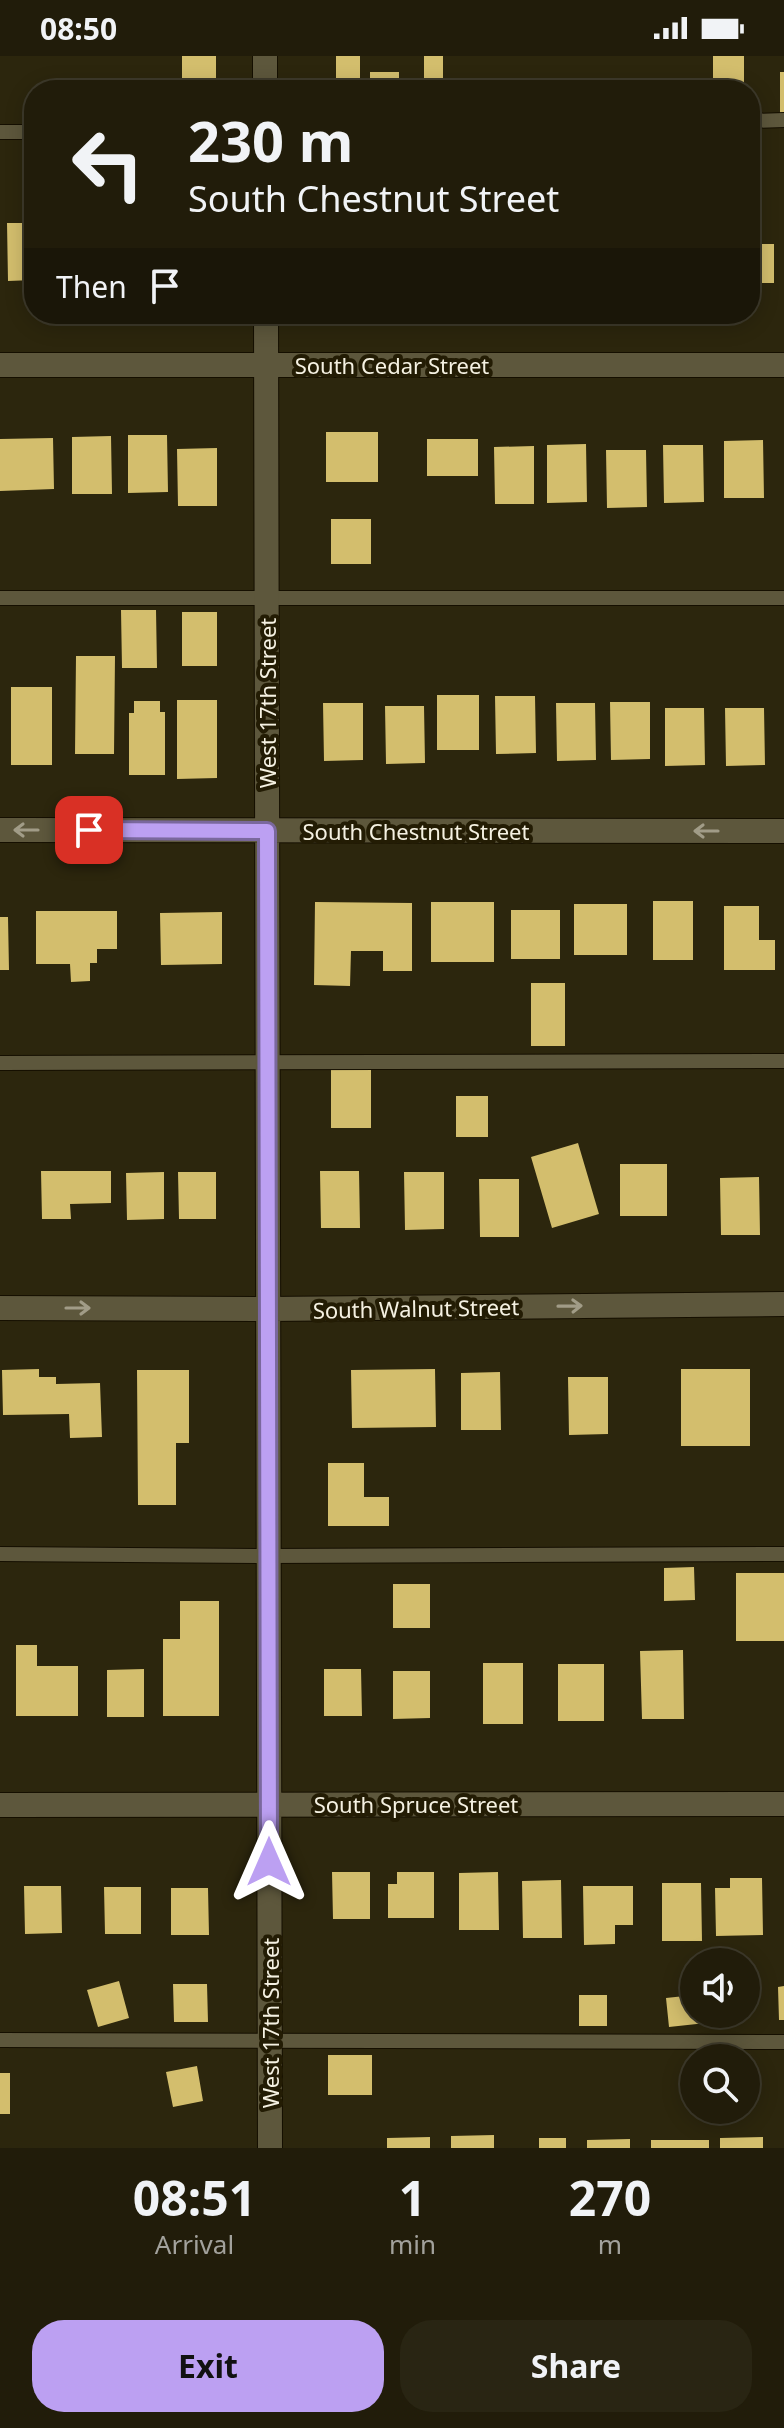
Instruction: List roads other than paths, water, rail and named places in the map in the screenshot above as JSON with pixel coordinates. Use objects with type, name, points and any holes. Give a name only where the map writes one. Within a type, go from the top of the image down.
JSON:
[{"type":"street","points":[[265,56],[265,80]]},
{"type":"street","name":"West 17th Street","points":[[266,324],[270,2148]]},
{"type":"street","name":"South Cedar Street","points":[[0,365],[784,365]]},
{"type":"street","name":"South Chestnut Street","points":[[0,830],[784,831]]},
{"type":"street","name":"South Walnut Street","points":[[0,1308],[784,1304]]},
{"type":"street","name":"South Spruce Street","points":[[0,1805],[784,1804]]},
{"type":"lane","points":[[760,121],[784,120]]},
{"type":"lane","points":[[0,132],[24,132]]},
{"type":"lane","points":[[0,598],[784,598]]},
{"type":"lane","points":[[0,1063],[784,1061]]},
{"type":"lane","points":[[0,1554],[784,1554]]},
{"type":"lane","points":[[0,2040],[784,2042]]}]
